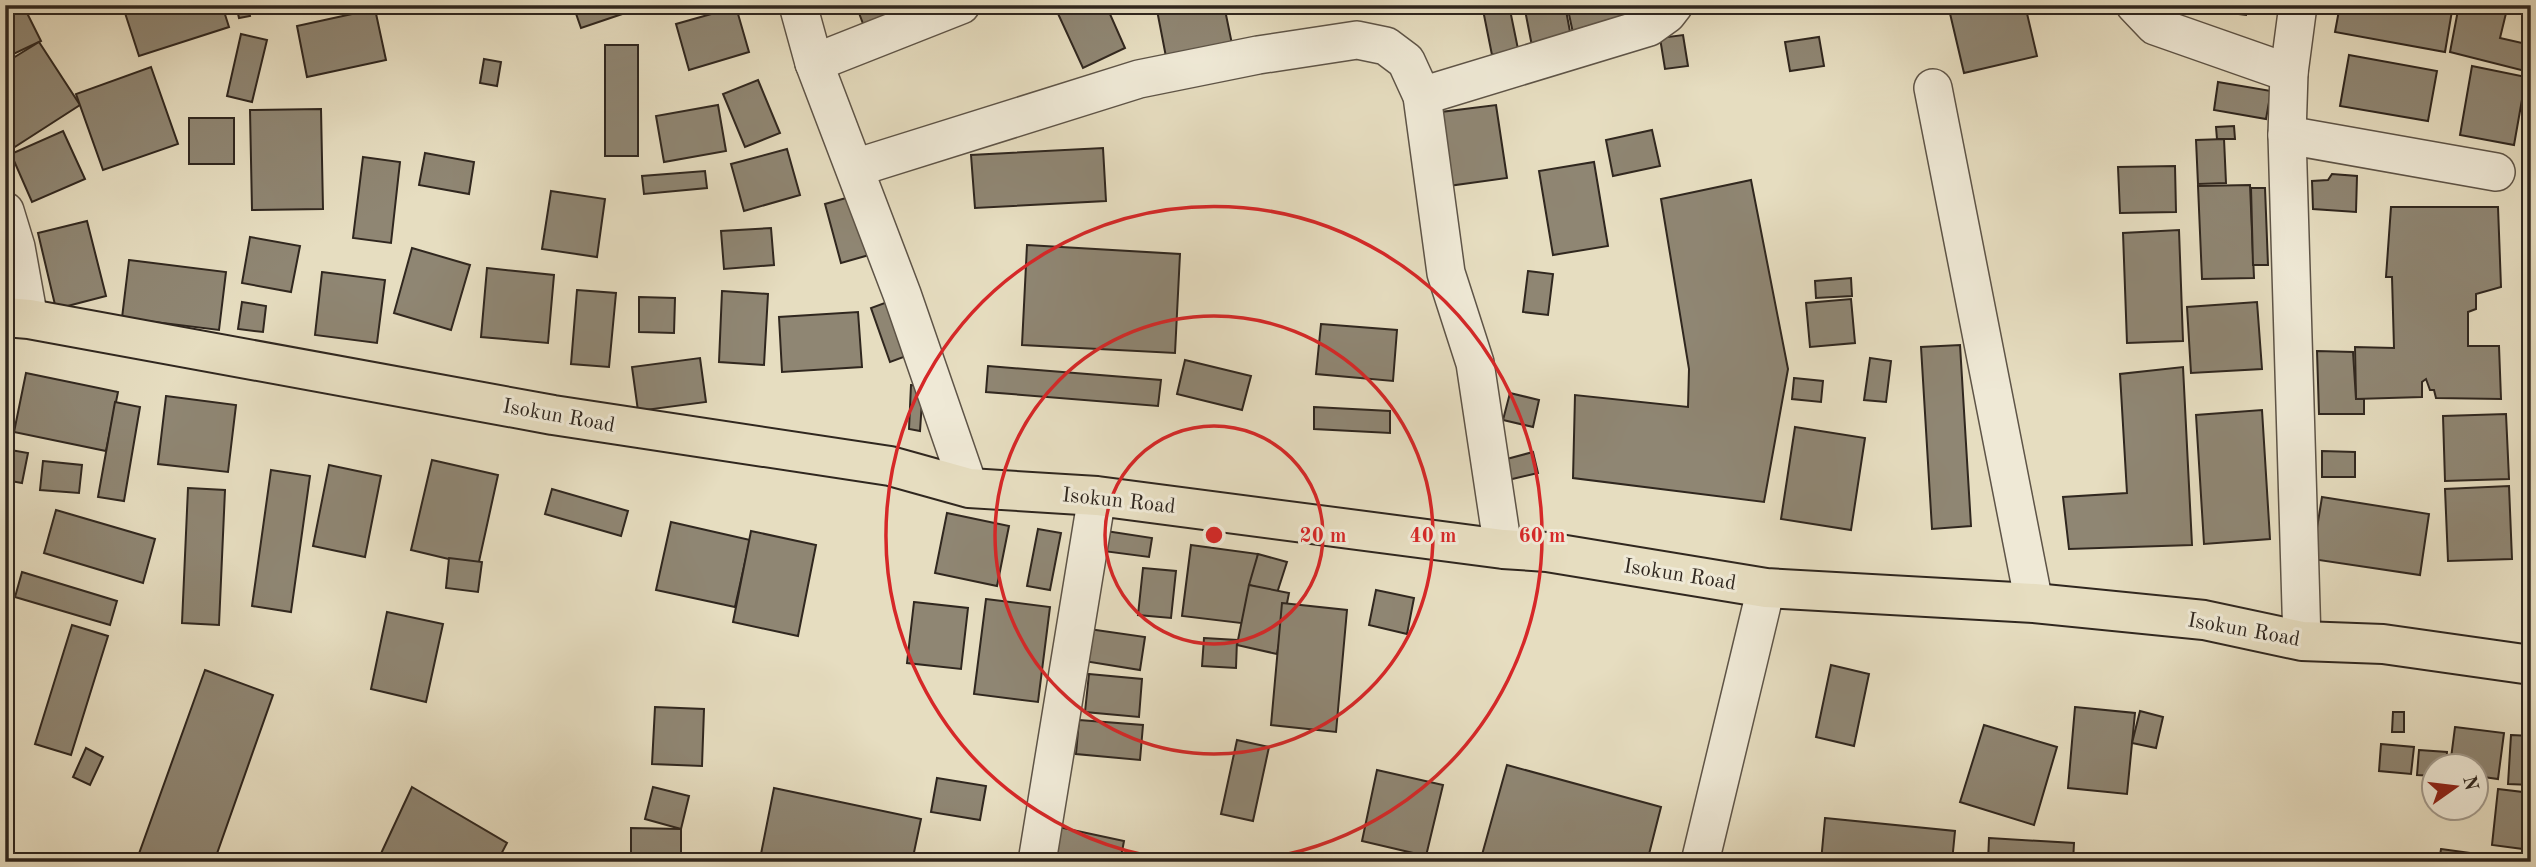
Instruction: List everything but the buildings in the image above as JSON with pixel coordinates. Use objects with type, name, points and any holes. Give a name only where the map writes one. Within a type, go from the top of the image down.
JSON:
[{"type":"main road","name":"Isokun Road","points":[[17,318],[553,415],[890,467],[969,488],[1097,496],[1503,549],[1547,552],[1766,588],[2034,603],[2204,620],[2302,641],[2383,644],[2531,665]]},
{"type":"street","points":[[798,5],[814,63],[902,294],[969,488]]},
{"type":"street","points":[[814,63],[961,5]]},
{"type":"street","points":[[1422,96],[1648,27],[1667,14],[1674,5]]},
{"type":"street","points":[[2135,5],[2155,26],[2289,73]]},
{"type":"street","points":[[2298,5],[2289,73],[2287,135],[2302,641]]},
{"type":"street","points":[[855,168],[1139,79],[1258,55],[1357,40],[1386,46],[1406,61],[1422,96],[1446,272],[1475,363],[1503,549]]},
{"type":"street","points":[[1933,88],[2034,603]]},
{"type":"street","points":[[2287,135],[2496,172]]},
{"type":"street","points":[[5,211],[16,247],[17,318]]},
{"type":"street","points":[[1037,862],[1097,496]]},
{"type":"street","points":[[1700,862],[1766,588]]}]
